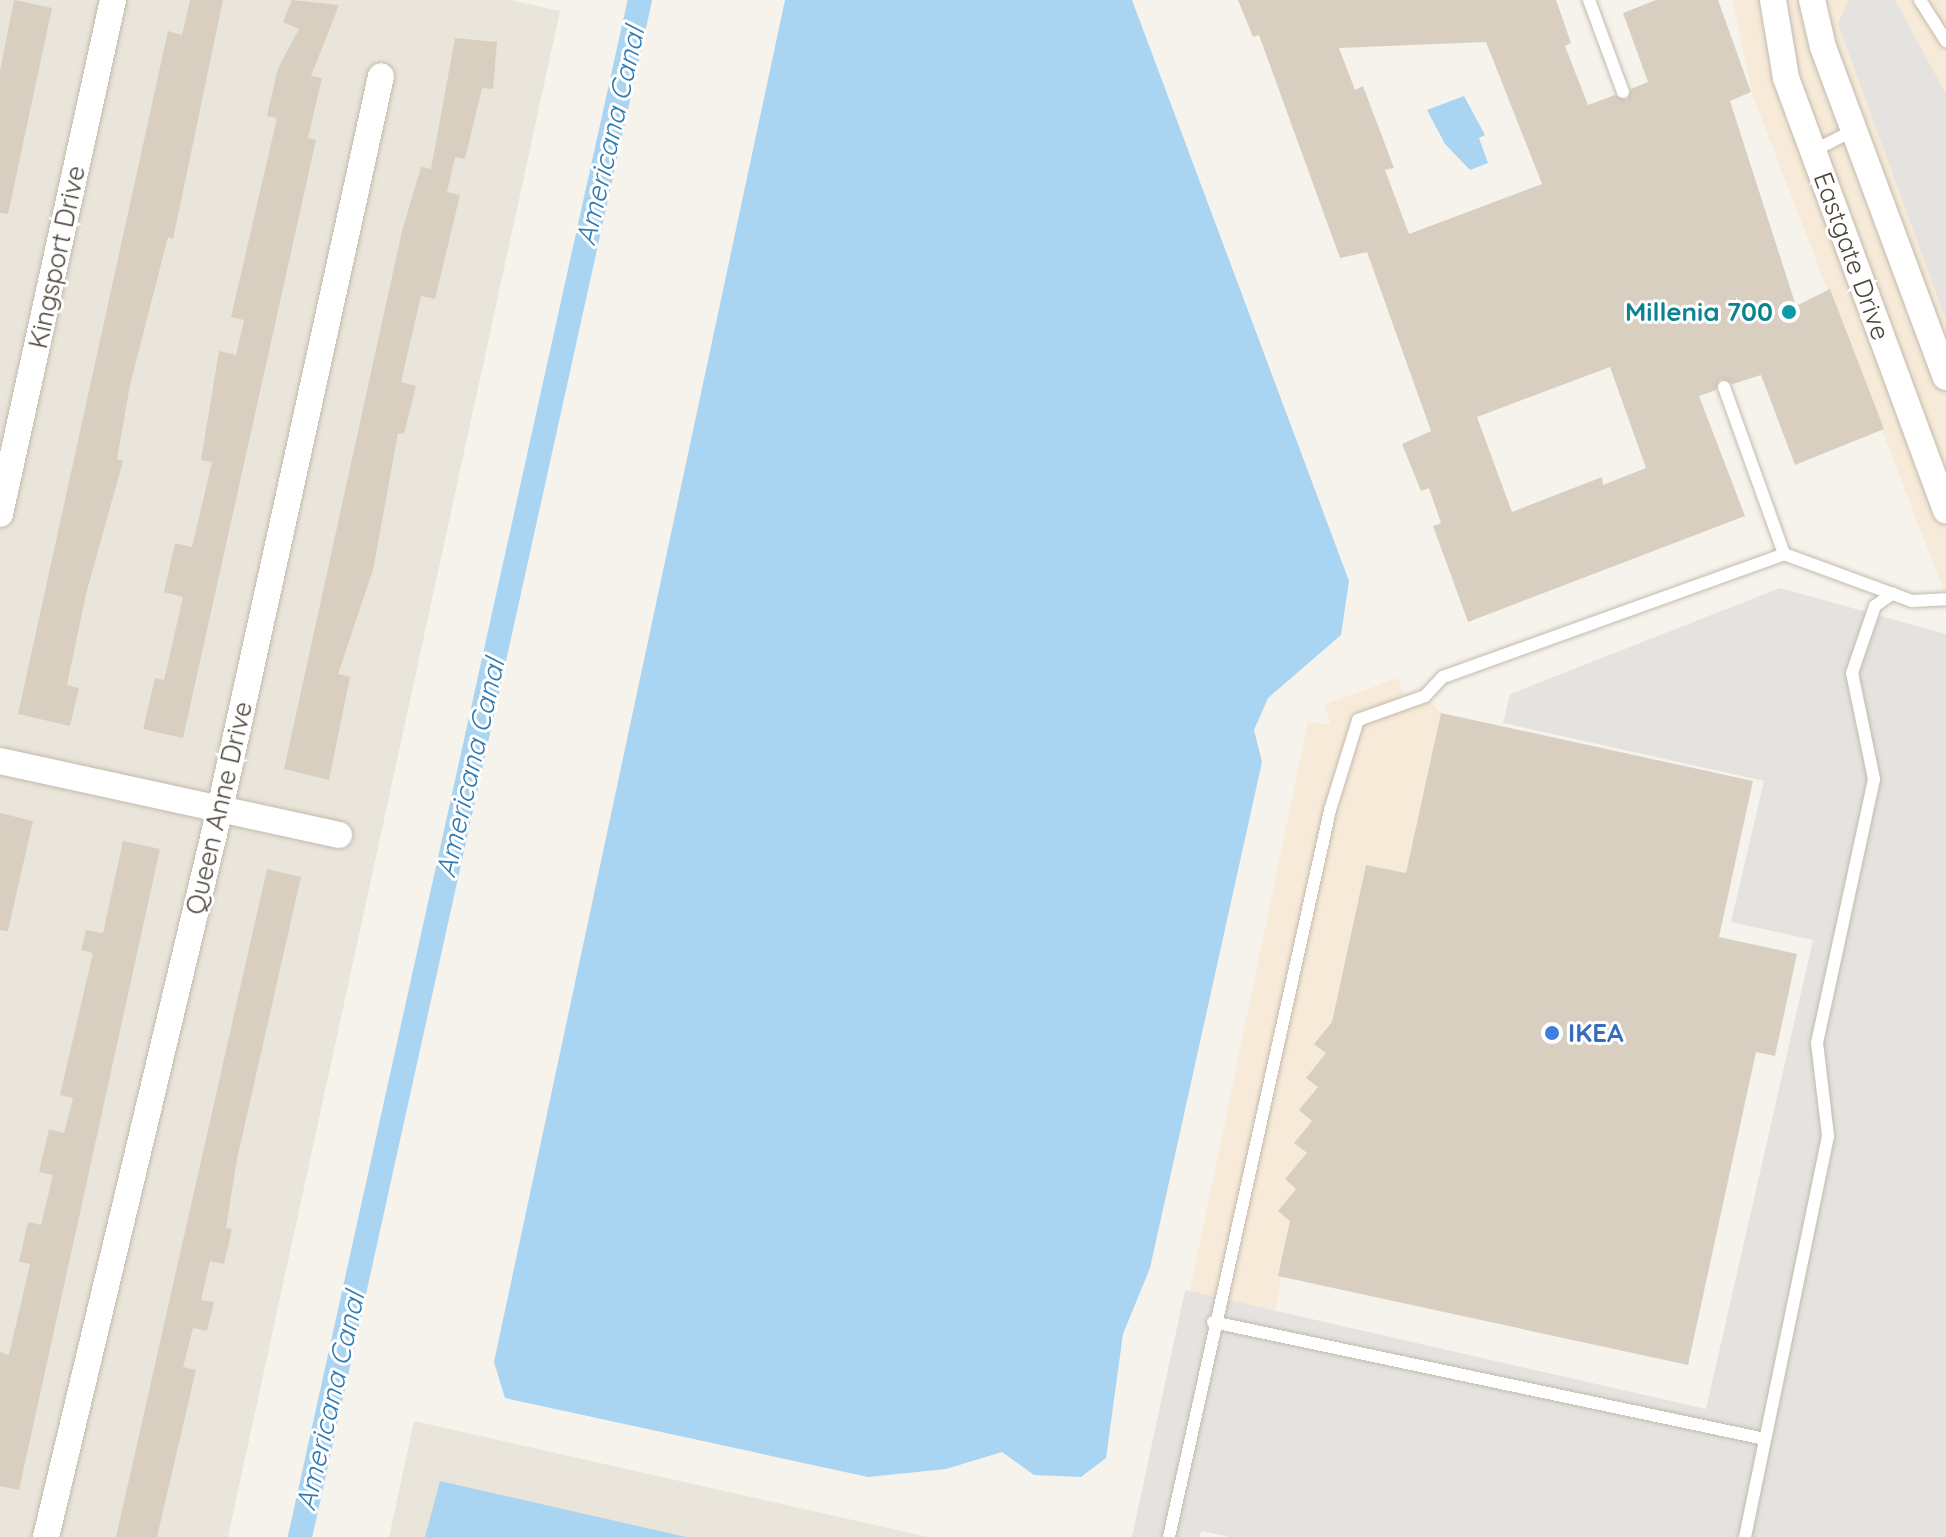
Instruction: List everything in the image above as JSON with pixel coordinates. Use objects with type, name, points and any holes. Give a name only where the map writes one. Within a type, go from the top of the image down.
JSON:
[{"type":"street","name":"Kingsport Drive","points":[[0,514],[113,0]]},
{"type":"street","name":"Eastgate Drive","points":[[1773,0],[1774,35],[1813,151],[1946,510]]},
{"type":"street","name":"Eastgate Drive","points":[[1812,0],[1854,130],[1946,377]]},
{"type":"street","name":"Queen Anne Drive","points":[[46,1537],[220,809],[381,76]]},
{"type":"street","points":[[0,761],[339,835]]},
{"type":"lane","points":[[1589,0],[1623,92]]},
{"type":"lane","points":[[1920,0],[1946,41]]},
{"type":"lane","points":[[1813,151],[1854,130]]},
{"type":"lane","points":[[1724,387],[1784,554]]},
{"type":"lane","points":[[1169,1537],[1213,1322],[1330,810],[1358,720],[1425,696],[1443,677],[1784,554],[1912,601],[1946,599]]},
{"type":"lane","points":[[1745,1537],[1831,1121],[1822,1101],[1817,1043],[1874,779],[1853,696],[1861,634],[1875,606],[1893,593]]},
{"type":"lane","points":[[1213,1322],[1765,1439]]},
{"type":"shaded area","points":[[0,0],[510,0],[560,11],[228,1537],[0,1537]]},
{"type":"shaded area","points":[[1733,0],[1946,0],[1946,596],[1753,97]]},
{"type":"shaded area","points":[[1848,0],[1895,0],[1946,94],[1946,320],[1838,24]]},
{"type":"shaded area","points":[[1780,588],[1946,634],[1946,1537],[1231,1537],[1202,1531],[1199,1537],[1132,1537],[1185,1290],[1706,1409],[1813,940],[1731,922],[1764,781],[1503,723],[1510,694]]},
{"type":"shaded area","points":[[1398,678],[1404,694],[1425,696],[1441,713],[1406,873],[1366,865],[1332,1022],[1315,1043],[1326,1053],[1307,1077],[1318,1087],[1299,1110],[1312,1121],[1294,1143],[1307,1153],[1285,1179],[1296,1189],[1278,1211],[1290,1221],[1272,1335],[1188,1300],[1308,722],[1331,725],[1324,705]]},
{"type":"shaded area","points":[[414,1421],[928,1537],[389,1537]]},
{"type":"water","points":[[785,0],[1132,0],[1349,581],[1341,635],[1268,698],[1254,730],[1262,762],[1150,1268],[1123,1334],[1106,1458],[1081,1477],[1034,1475],[1002,1452],[946,1469],[868,1477],[505,1398],[494,1362]]},
{"type":"water","points":[[1464,96],[1485,135],[1479,138],[1488,163],[1470,170],[1445,144],[1427,110]]},
{"type":"water","points":[[440,1481],[686,1537],[425,1537]]},
{"type":"building","points":[[14,0],[52,8],[8,214],[0,213],[0,71]]},
{"type":"building","points":[[190,0],[223,0],[173,239],[168,237],[130,385],[117,459],[123,461],[86,594],[67,685],[79,688],[70,726],[18,714],[168,31],[182,35]]},
{"type":"building","points":[[292,0],[339,5],[311,76],[322,78],[308,138],[316,140],[183,738],[143,729],[155,678],[164,680],[183,597],[164,592],[175,543],[192,547],[212,462],[201,460],[219,351],[236,355],[244,320],[231,317],[277,118],[267,116],[278,68],[299,29],[283,22]]},
{"type":"building","name":"Millenia 700","points":[[1238,0],[1556,0],[1571,43],[1565,46],[1588,105],[1615,95],[1627,100],[1631,89],[1648,82],[1623,13],[1656,0],[1718,0],[1751,92],[1730,101],[1796,306],[1830,289],[1884,429],[1795,465],[1761,375],[1733,384],[1720,379],[1716,390],[1699,396],[1745,516],[1468,622],[1433,526],[1441,523],[1429,488],[1421,491],[1402,444],[1431,431],[1367,252],[1340,258],[1259,35],[1253,37]],"holes":[[[1486,42],[1542,184],[1409,234],[1385,170],[1394,168],[1363,86],[1355,90],[1339,48]],[[1610,367],[1646,468],[1603,485],[1602,477],[1512,512],[1477,417]]]},
{"type":"building","points":[[455,38],[497,42],[493,89],[482,88],[465,159],[455,157],[447,192],[460,195],[435,299],[421,296],[401,382],[416,386],[404,434],[398,433],[373,570],[338,674],[350,677],[329,780],[284,769],[402,231],[421,167],[431,169]]},
{"type":"building","name":"IKEA","points":[[1441,713],[1753,781],[1719,937],[1797,954],[1775,1056],[1756,1052],[1688,1365],[1278,1276],[1290,1221],[1278,1211],[1296,1189],[1285,1179],[1307,1153],[1294,1143],[1312,1121],[1299,1110],[1318,1087],[1306,1078],[1326,1053],[1314,1044],[1332,1022],[1366,865],[1406,873]]},
{"type":"building","points":[[0,813],[33,821],[8,931],[0,930]]},
{"type":"building","points":[[123,841],[160,849],[19,1490],[0,1486],[0,1352],[9,1355],[30,1264],[19,1262],[28,1222],[41,1225],[53,1175],[39,1172],[49,1129],[64,1133],[73,1098],[60,1095],[93,953],[81,950],[86,930],[103,933]]},
{"type":"building","points":[[267,869],[301,877],[237,1159],[226,1228],[232,1229],[224,1264],[210,1261],[201,1300],[214,1302],[207,1331],[193,1328],[183,1367],[196,1370],[157,1537],[116,1537]]},
{"type":"waterway","name":"Americana Canal","points":[[300,1537],[640,0]]},
{"type":"place","name":"Millenia 700","points":[[1789,312]]},
{"type":"place","name":"IKEA","points":[[1552,1033]]}]
